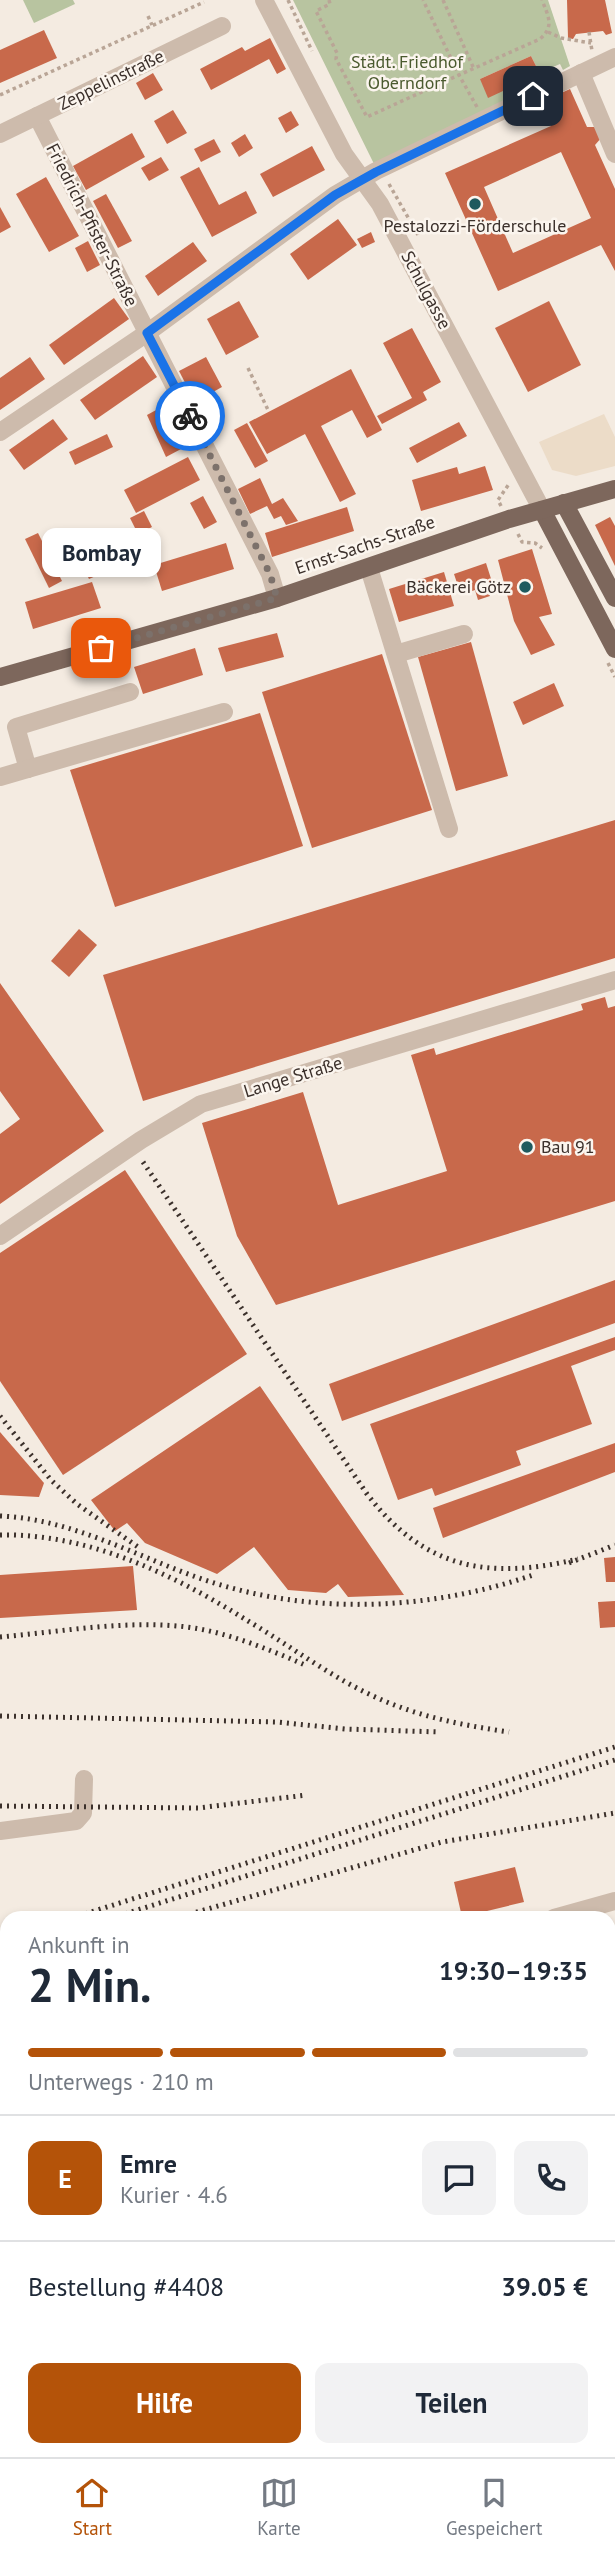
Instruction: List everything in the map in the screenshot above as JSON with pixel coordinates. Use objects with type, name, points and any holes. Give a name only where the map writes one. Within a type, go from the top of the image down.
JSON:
[{"type":"main road","name":"Ernst-Sachs-Straße","points":[[0,677],[277,598],[369,568],[422,547],[615,489]]},
{"type":"main road","points":[[565,503],[615,598]]},
{"type":"main road","points":[[542,510],[615,649]]},
{"type":"street","name":"Schulgasse","points":[[264,0],[345,154],[380,204],[542,510]]},
{"type":"street","name":"Zeppelinstraße","points":[[0,134],[222,26]]},
{"type":"street","points":[[0,432],[147,333],[335,195],[615,57]]},
{"type":"street","points":[[581,73],[615,154]]},
{"type":"street","name":"Friedrich-Pfister-Straße","points":[[37,116],[270,574],[277,598]]},
{"type":"street","points":[[369,568],[449,829]]},
{"type":"street","points":[[396,654],[464,634]]},
{"type":"street","points":[[28,769],[16,727],[130,692]]},
{"type":"street","points":[[0,777],[224,712]]},
{"type":"street","name":"Lange Straße","points":[[0,1236],[141,1140],[201,1104],[615,980]]},
{"type":"street","points":[[0,1831],[76,1821],[83,1813],[83,1779]]},
{"type":"street","points":[[579,1911],[615,1901]]},
{"type":"path","points":[[329,0],[330,4],[316,11],[337,53],[336,60],[367,117],[540,39],[551,25],[542,0]]},
{"type":"path","points":[[423,0],[478,110]]},
{"type":"path","points":[[443,0],[474,69]]},
{"type":"path","points":[[0,94],[204,2]]},
{"type":"path","points":[[148,16],[152,25]]},
{"type":"path","points":[[548,32],[561,38],[591,43]]},
{"type":"path","points":[[248,368],[269,412]]},
{"type":"green space","points":[[23,0],[73,0],[75,4],[34,23]]},
{"type":"green space","name":"Städt. Friedhof Oberndorf","points":[[293,0],[548,0],[570,66],[563,70],[560,64],[546,70],[550,79],[376,168]],"holes":[[[531,56],[540,74],[480,79]]]},
{"type":"shaded area","points":[[604,414],[615,437],[615,466],[576,476],[552,470],[539,442]]},
{"type":"building","points":[[567,0],[605,0],[612,33],[606,35],[603,31],[576,34],[573,39],[568,38]]},
{"type":"building","points":[[44,30],[57,58],[0,83],[0,50]]},
{"type":"building","points":[[270,38],[286,69],[277,74],[269,59],[211,90],[200,69],[242,47],[245,51]]},
{"type":"building","points":[[531,56],[540,74],[488,98],[480,79]]},
{"type":"building","points":[[153,73],[163,90],[145,100],[136,83]]},
{"type":"building","name":"Pestalozzi-Förderschule","points":[[570,89],[587,127],[598,127],[602,137],[595,145],[615,189],[615,271],[601,245],[498,291],[445,173],[551,126],[541,102]],"holes":[[[561,152],[591,218],[513,253],[484,187]]]},
{"type":"building","points":[[173,110],[187,133],[167,144],[154,121]]},
{"type":"building","points":[[291,111],[299,125],[286,133],[278,118]]},
{"type":"building","points":[[132,133],[145,157],[86,190],[73,166]]},
{"type":"building","points":[[245,134],[253,148],[239,157],[231,143]]},
{"type":"building","points":[[214,139],[221,152],[201,162],[194,149]]},
{"type":"building","points":[[312,146],[325,170],[273,197],[260,174]]},
{"type":"building","points":[[161,157],[169,170],[149,181],[141,168]]},
{"type":"building","points":[[199,167],[219,205],[246,191],[257,213],[212,237],[180,177]]},
{"type":"building","points":[[46,177],[79,236],[49,252],[16,194]]},
{"type":"building","points":[[106,194],[132,241],[118,248],[93,201]]},
{"type":"building","points":[[0,207],[11,227],[0,233]]},
{"type":"building","points":[[338,219],[357,245],[308,280],[290,254]]},
{"type":"building","points":[[371,232],[375,242],[362,248],[357,239]]},
{"type":"building","points":[[88,241],[100,265],[87,272],[75,248]]},
{"type":"building","points":[[193,242],[207,261],[158,296],[145,276]]},
{"type":"building","points":[[114,298],[129,319],[64,365],[49,345]]},
{"type":"building","points":[[239,301],[259,337],[226,355],[207,319]]},
{"type":"building","points":[[549,301],[581,365],[528,392],[495,328]]},
{"type":"building","points":[[412,328],[441,382],[423,392],[427,400],[382,424],[377,416],[412,398],[383,343]]},
{"type":"building","points":[[143,356],[157,377],[95,420],[80,400]]},
{"type":"building","points":[[30,357],[45,379],[0,410],[0,378]]},
{"type":"building","points":[[206,357],[222,387],[195,402],[179,371]]},
{"type":"building","points":[[351,369],[382,430],[367,438],[352,410],[321,426],[356,494],[340,502],[305,434],[267,454],[249,422]]},
{"type":"building","points":[[158,409],[181,449],[166,457],[147,415]]},
{"type":"building","points":[[53,419],[68,439],[24,470],[9,450]]},
{"type":"building","points":[[459,422],[467,436],[417,463],[409,448]]},
{"type":"building","points":[[247,423],[268,461],[255,468],[234,430]]},
{"type":"building","points":[[107,434],[113,447],[75,465],[69,452]]},
{"type":"building","points":[[188,457],[200,480],[136,513],[124,490]]},
{"type":"building","points":[[485,466],[493,490],[421,511],[412,480],[457,467],[459,474]]},
{"type":"building","points":[[260,478],[272,504],[283,498],[298,521],[286,525],[281,516],[274,519],[267,506],[250,514],[238,489]]},
{"type":"building","points":[[203,496],[217,522],[204,529],[190,503]]},
{"type":"building","points":[[347,507],[354,531],[272,557],[265,533]]},
{"type":"building","points":[[144,511],[152,527],[138,534],[130,518]]},
{"type":"building","points":[[610,517],[615,526],[615,566],[595,525]]},
{"type":"building","points":[[38,533],[62,581],[49,588],[25,539]]},
{"type":"building","points":[[226,543],[234,569],[162,591],[154,565]]},
{"type":"building","name":"Bäckerei Götz","points":[[532,549],[552,614],[539,617],[555,645],[531,655],[514,621],[498,560]]},
{"type":"building","points":[[97,554],[105,572],[89,579],[80,561]]},
{"type":"building","points":[[486,563],[493,585],[487,587],[490,596],[478,600],[475,590],[461,595],[454,574]]},
{"type":"building","points":[[444,572],[454,606],[399,622],[389,589]]},
{"type":"building","points":[[92,582],[101,608],[33,629],[25,602]]},
{"type":"building","points":[[277,633],[284,657],[226,672],[218,648]]},
{"type":"building","points":[[471,642],[508,776],[456,791],[418,657]]},
{"type":"building","points":[[195,648],[203,675],[143,694],[134,667]]},
{"type":"building","points":[[382,654],[432,810],[312,848],[262,692]]},
{"type":"building","points":[[554,683],[564,706],[523,725],[513,702]]},
{"type":"building","points":[[260,713],[303,846],[115,907],[70,770]]},
{"type":"building","points":[[615,820],[615,958],[143,1101],[103,975]]},
{"type":"building","points":[[79,929],[97,945],[69,977],[51,961]]},
{"type":"building","points":[[0,983],[104,1131],[0,1204],[0,1134],[20,1119],[0,1091]]},
{"type":"building","name":"Bau 91","points":[[605,997],[608,1008],[615,1006],[615,1201],[276,1305],[237,1236],[202,1123],[303,1092],[338,1205],[447,1171],[411,1055],[434,1048],[436,1055],[583,1010],[581,1004]]},
{"type":"building","points":[[125,1170],[247,1354],[63,1475],[0,1381],[0,1253]]},
{"type":"building","points":[[615,1280],[615,1323],[342,1421],[329,1384]]},
{"type":"building","points":[[615,1337],[615,1350],[571,1366],[592,1424],[516,1451],[521,1465],[435,1496],[432,1488],[398,1500],[370,1424]]},
{"type":"building","points":[[260,1386],[404,1595],[348,1597],[338,1584],[326,1593],[288,1590],[254,1547],[217,1574],[145,1543],[127,1523],[115,1531],[91,1500]]},
{"type":"building","points":[[0,1432],[44,1483],[39,1497],[0,1495]]},
{"type":"building","points":[[615,1443],[615,1472],[443,1538],[433,1508]]},
{"type":"building","points":[[615,1557],[615,1582],[606,1582],[604,1558]]},
{"type":"building","points":[[133,1566],[137,1610],[0,1618],[0,1575]]},
{"type":"building","points":[[615,1601],[615,1627],[600,1628],[598,1602]]},
{"type":"building","points":[[515,1867],[524,1902],[487,1911],[461,1911],[454,1882]]},
{"type":"railway","points":[[143,1162],[367,1494],[389,1519],[412,1539],[436,1554],[461,1563],[487,1568],[516,1568],[578,1559]]},
{"type":"railway","points":[[0,1416],[51,1480],[77,1504],[138,1547]]},
{"type":"railway","points":[[0,1516],[27,1519],[78,1531],[202,1579],[285,1599],[369,1604],[412,1602],[454,1596],[536,1574]]},
{"type":"railway","points":[[0,1535],[66,1541],[130,1560],[220,1604],[371,1695],[438,1719],[509,1732]]},
{"type":"railway","points":[[569,1563],[615,1545]]},
{"type":"railway","points":[[0,1637],[110,1626],[177,1626],[226,1635],[305,1665]]},
{"type":"railway","points":[[0,1716],[277,1722],[345,1729],[440,1732]]},
{"type":"railway","points":[[94,1911],[615,1747]]},
{"type":"railway","points":[[134,1911],[615,1760]]},
{"type":"railway","points":[[0,1806],[198,1808],[307,1795]]},
{"type":"railway","points":[[200,1911],[442,1842],[615,1813]]},
{"type":"way so far","points":[[101,648],[277,598],[270,574],[190,416]]},
{"type":"place","name":"Pestalozzi-Förderschule","points":[[475,204]]},
{"type":"place","name":"Bäckerei Götz","points":[[525,587]]},
{"type":"place","name":"Bombay","points":[[101,648]]},
{"type":"place","name":"Bau 91","points":[[527,1147]]},
{"type":"route","points":[[190,416],[147,333],[335,195],[376,172],[533,96]]}]
